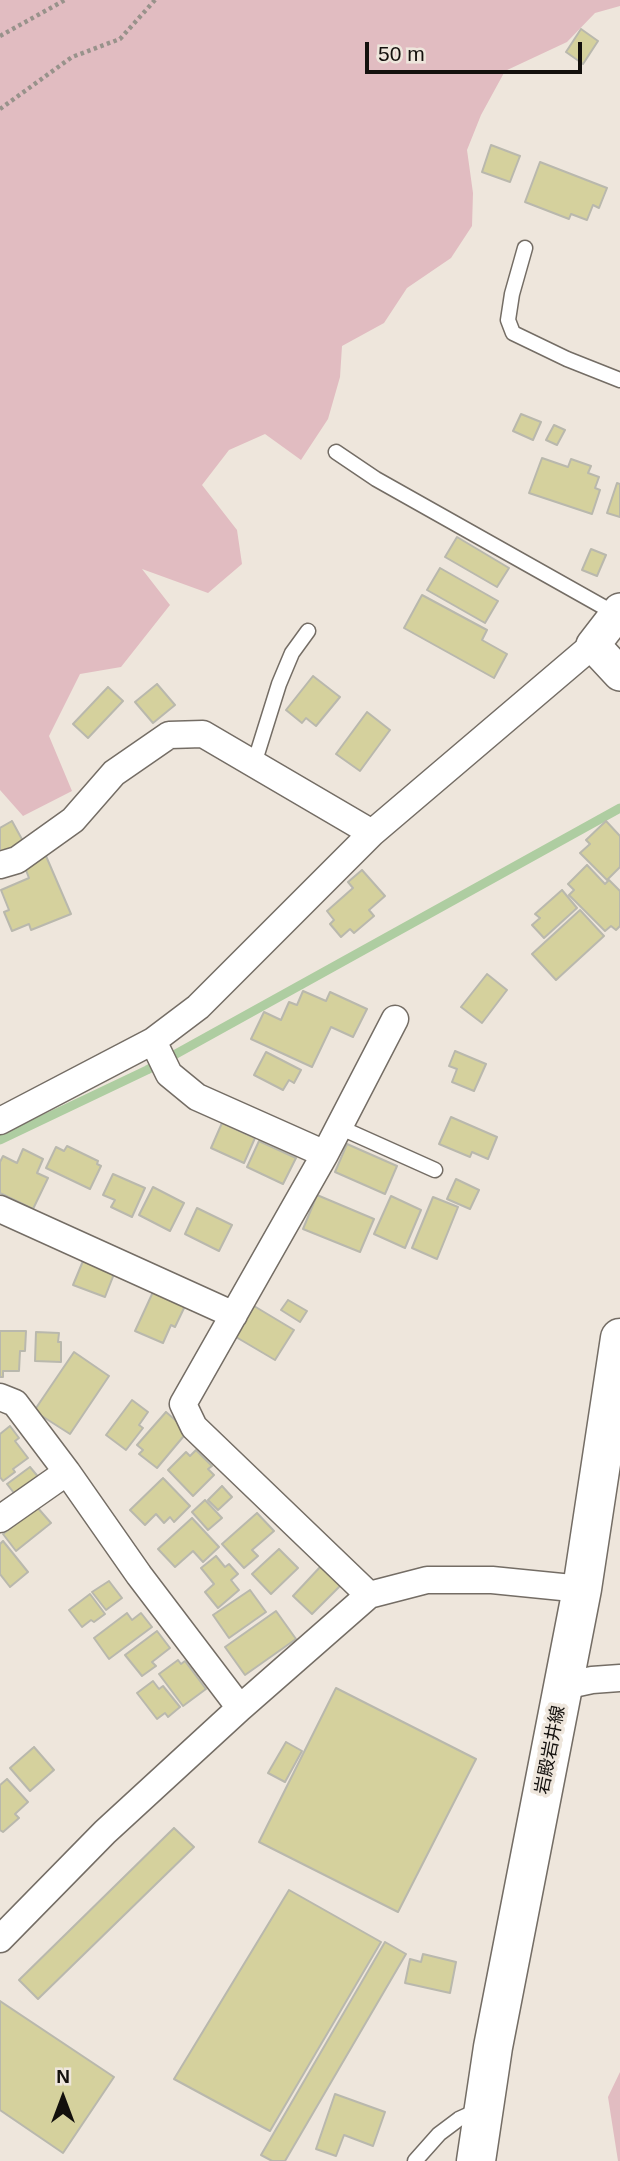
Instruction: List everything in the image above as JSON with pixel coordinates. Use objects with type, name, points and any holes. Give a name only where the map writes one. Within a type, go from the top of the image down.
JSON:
[{"type":"main road","name":"岩殿岩井線","points":[[476,2161],[493,2047],[582,1589],[620,1338]]},
{"type":"street","points":[[0,1121],[153,1041],[198,1007],[372,834],[593,645],[618,612]]},
{"type":"street","points":[[593,645],[620,674]]},
{"type":"street","points":[[0,865],[17,860],[73,820],[114,773],[169,734],[203,734],[372,834]]},
{"type":"street","points":[[369,1595],[194,1427],[183,1404],[325,1154],[395,1019]]},
{"type":"street","points":[[153,1041],[169,1074],[197,1097],[325,1154]]},
{"type":"street","points":[[0,1209],[234,1315]]},
{"type":"street","points":[[0,1397],[15,1403],[139,1575],[240,1708]]},
{"type":"street","points":[[0,1519],[67,1472]]},
{"type":"street","points":[[0,1939],[104,1832],[369,1595],[427,1580],[492,1580],[582,1589]]},
{"type":"street","points":[[564,1686],[620,1678]]},
{"type":"lane","points":[[525,248],[508,320],[513,333],[620,380]]},
{"type":"lane","points":[[336,452],[376,479],[618,612]]},
{"type":"lane","points":[[254,764],[279,684],[292,653],[308,631]]},
{"type":"lane","points":[[339,1127],[435,1170]]},
{"type":"lane","points":[[415,2161],[459,2119],[484,2108]]},
{"type":"path","points":[[0,36],[65,0]]},
{"type":"path","points":[[0,109],[72,57],[120,39],[155,0]]},
{"type":"shaded area","points":[[0,0],[620,0],[620,6],[595,13],[567,42],[505,71],[481,115],[467,150],[473,193],[472,226],[451,258],[407,288],[384,323],[342,346],[340,377],[328,419],[301,460],[265,434],[229,450],[202,485],[237,530],[242,564],[208,593],[142,569],[170,605],[121,667],[80,674],[49,736],[72,791],[23,816],[0,790]]},
{"type":"shaded area","points":[[620,2072],[620,2161],[618,2161],[608,2097]]},
{"type":"building","points":[[581,29],[598,41],[583,64],[566,52]]},
{"type":"building","points":[[491,145],[520,156],[510,182],[482,172]]},
{"type":"building","points":[[540,162],[607,188],[599,208],[593,205],[587,220],[571,214],[569,219],[525,202]]},
{"type":"building","points":[[521,414],[541,422],[533,440],[513,431]]},
{"type":"building","points":[[554,425],[565,430],[557,445],[546,440]]},
{"type":"building","points":[[542,458],[568,467],[571,459],[591,466],[588,473],[599,477],[595,488],[600,490],[592,514],[529,493]]},
{"type":"building","points":[[617,483],[620,484],[620,517],[607,513]]},
{"type":"building","points":[[457,537],[509,568],[497,587],[445,557]]},
{"type":"building","points":[[591,549],[606,555],[597,576],[582,570]]},
{"type":"building","points":[[440,568],[498,601],[485,623],[427,590]]},
{"type":"building","points":[[422,595],[487,630],[482,640],[507,654],[494,678],[404,628]]},
{"type":"building","points":[[313,676],[340,697],[316,726],[306,718],[302,723],[286,710]]},
{"type":"building","points":[[157,684],[175,705],[153,723],[135,702]]},
{"type":"building","points":[[108,687],[123,701],[88,738],[73,724]]},
{"type":"building","points":[[367,712],[390,730],[360,771],[336,754]]},
{"type":"building","points":[[12,821],[24,843],[0,856],[0,828]]},
{"type":"building","points":[[606,821],[620,836],[620,867],[607,880],[580,853],[590,844],[586,840]]},
{"type":"building","points":[[46,856],[71,914],[31,930],[29,924],[12,931],[4,912],[9,910],[1,890],[29,878],[24,865]]},
{"type":"building","points":[[587,865],[605,884],[609,880],[620,891],[620,926],[616,930],[611,926],[605,931],[569,895],[574,890],[568,884]]},
{"type":"building","points":[[362,870],[385,896],[369,910],[374,916],[354,933],[350,929],[341,937],[330,924],[334,920],[327,911],[353,888],[348,882]]},
{"type":"building","points":[[562,890],[577,908],[544,938],[532,925],[540,918],[535,914]]},
{"type":"building","points":[[580,910],[604,936],[556,980],[532,954]]},
{"type":"building","points":[[487,974],[507,990],[482,1023],[461,1007]]},
{"type":"building","points":[[303,991],[326,1001],[330,992],[367,1009],[353,1037],[331,1027],[312,1067],[251,1039],[264,1012],[281,1020],[289,1002],[297,1005]]},
{"type":"building","points":[[455,1051],[486,1064],[474,1091],[452,1082],[457,1069],[449,1066]]},
{"type":"building","points":[[266,1052],[301,1070],[294,1083],[289,1080],[283,1090],[254,1075]]},
{"type":"building","points":[[451,1117],[497,1137],[488,1159],[472,1152],[470,1157],[439,1144]]},
{"type":"building","points":[[222,1123],[255,1138],[244,1163],[211,1148]]},
{"type":"building","points":[[259,1141],[296,1158],[283,1184],[247,1167]]},
{"type":"building","points":[[347,1144],[397,1166],[385,1194],[335,1172]]},
{"type":"building","points":[[67,1146],[98,1161],[97,1164],[101,1166],[90,1189],[46,1168],[56,1147],[64,1151]]},
{"type":"building","points":[[23,1149],[43,1159],[37,1173],[48,1178],[33,1209],[0,1193],[0,1162],[3,1156],[17,1163]]},
{"type":"building","points":[[113,1174],[145,1188],[132,1217],[111,1207],[115,1200],[103,1195]]},
{"type":"building","points":[[456,1179],[479,1190],[470,1209],[447,1199]]},
{"type":"building","points":[[153,1187],[184,1203],[170,1231],[139,1215]]},
{"type":"building","points":[[317,1195],[374,1219],[360,1252],[303,1229]]},
{"type":"building","points":[[391,1196],[421,1210],[405,1248],[374,1234]]},
{"type":"building","points":[[433,1197],[458,1207],[437,1259],[412,1248]]},
{"type":"building","points":[[197,1208],[232,1225],[219,1251],[185,1234]]},
{"type":"building","points":[[83,1261],[114,1274],[105,1297],[73,1285]]},
{"type":"building","points":[[153,1292],[185,1306],[175,1327],[171,1325],[163,1343],[135,1331]]},
{"type":"building","points":[[288,1300],[307,1311],[300,1322],[281,1310]]},
{"type":"building","points":[[254,1306],[294,1330],[275,1360],[236,1337]]},
{"type":"building","points":[[0,1331],[26,1331],[25,1351],[20,1351],[19,1371],[3,1371],[3,1377],[0,1377]]},
{"type":"building","points":[[36,1332],[59,1333],[61,1362],[35,1361]]},
{"type":"building","points":[[74,1352],[109,1376],[70,1434],[34,1411]]},
{"type":"building","points":[[132,1400],[148,1412],[139,1425],[143,1428],[126,1450],[106,1435]]},
{"type":"building","points":[[166,1412],[188,1431],[157,1468],[139,1454],[143,1450],[137,1445]]},
{"type":"building","points":[[10,1426],[19,1438],[15,1441],[28,1458],[3,1481],[0,1477],[0,1434]]},
{"type":"building","points":[[196,1450],[212,1466],[208,1469],[214,1475],[193,1496],[168,1470],[186,1452],[190,1456]]},
{"type":"building","points":[[30,1467],[40,1479],[17,1497],[7,1484]]},
{"type":"building","points":[[163,1478],[190,1506],[174,1522],[170,1517],[164,1523],[156,1514],[145,1525],[130,1510]]},
{"type":"building","points":[[222,1486],[232,1497],[218,1510],[208,1500]]},
{"type":"building","points":[[205,1500],[222,1518],[208,1530],[192,1512]]},
{"type":"building","points":[[37,1507],[51,1523],[16,1551],[3,1534]]},
{"type":"building","points":[[257,1513],[274,1531],[252,1550],[258,1556],[244,1568],[222,1544]]},
{"type":"building","points":[[192,1518],[219,1547],[203,1562],[193,1551],[175,1567],[158,1549]]},
{"type":"building","points":[[3,1541],[28,1572],[10,1587],[0,1574],[0,1544]]},
{"type":"building","points":[[279,1549],[298,1568],[271,1594],[252,1574]]},
{"type":"building","points":[[216,1556],[225,1567],[229,1564],[238,1574],[231,1580],[239,1590],[218,1608],[205,1592],[214,1584],[201,1568]]},
{"type":"building","points":[[321,1566],[341,1585],[312,1614],[293,1596]]},
{"type":"building","points":[[109,1581],[122,1598],[106,1610],[92,1592]]},
{"type":"building","points":[[250,1590],[266,1612],[229,1638],[213,1615]]},
{"type":"building","points":[[90,1594],[105,1614],[82,1627],[69,1610]]},
{"type":"building","points":[[276,1611],[296,1639],[245,1675],[225,1647]]},
{"type":"building","points":[[127,1613],[132,1620],[141,1613],[152,1627],[109,1659],[94,1638]]},
{"type":"building","points":[[157,1631],[170,1648],[152,1662],[156,1666],[142,1676],[125,1655]]},
{"type":"building","points":[[178,1660],[181,1664],[185,1661],[206,1689],[183,1706],[159,1674]]},
{"type":"building","points":[[153,1681],[159,1689],[163,1686],[180,1707],[168,1717],[165,1713],[157,1719],[137,1693]]},
{"type":"building","points":[[336,1688],[476,1759],[398,1912],[259,1842]]},
{"type":"building","points":[[286,1742],[302,1751],[285,1782],[268,1773]]},
{"type":"building","points":[[34,1747],[54,1770],[30,1791],[10,1768]]},
{"type":"building","points":[[7,1779],[28,1802],[15,1814],[19,1818],[3,1832],[0,1830],[0,1785]]},
{"type":"building","points":[[174,1828],[194,1847],[38,1999],[19,1980]]},
{"type":"building","points":[[289,1890],[381,1942],[270,2131],[174,2079]]},
{"type":"building","points":[[385,1942],[406,1954],[285,2161],[272,2161],[261,2155]]},
{"type":"building","points":[[423,1954],[456,1962],[450,1993],[405,1983],[410,1959],[421,1962]]},
{"type":"building","points":[[0,2001],[114,2077],[63,2153],[0,2110]]},
{"type":"building","points":[[335,2094],[385,2112],[373,2146],[344,2135],[336,2156],[316,2149]]},
{"type":"waterway","points":[[0,1140],[147,1070],[620,808]]}]
